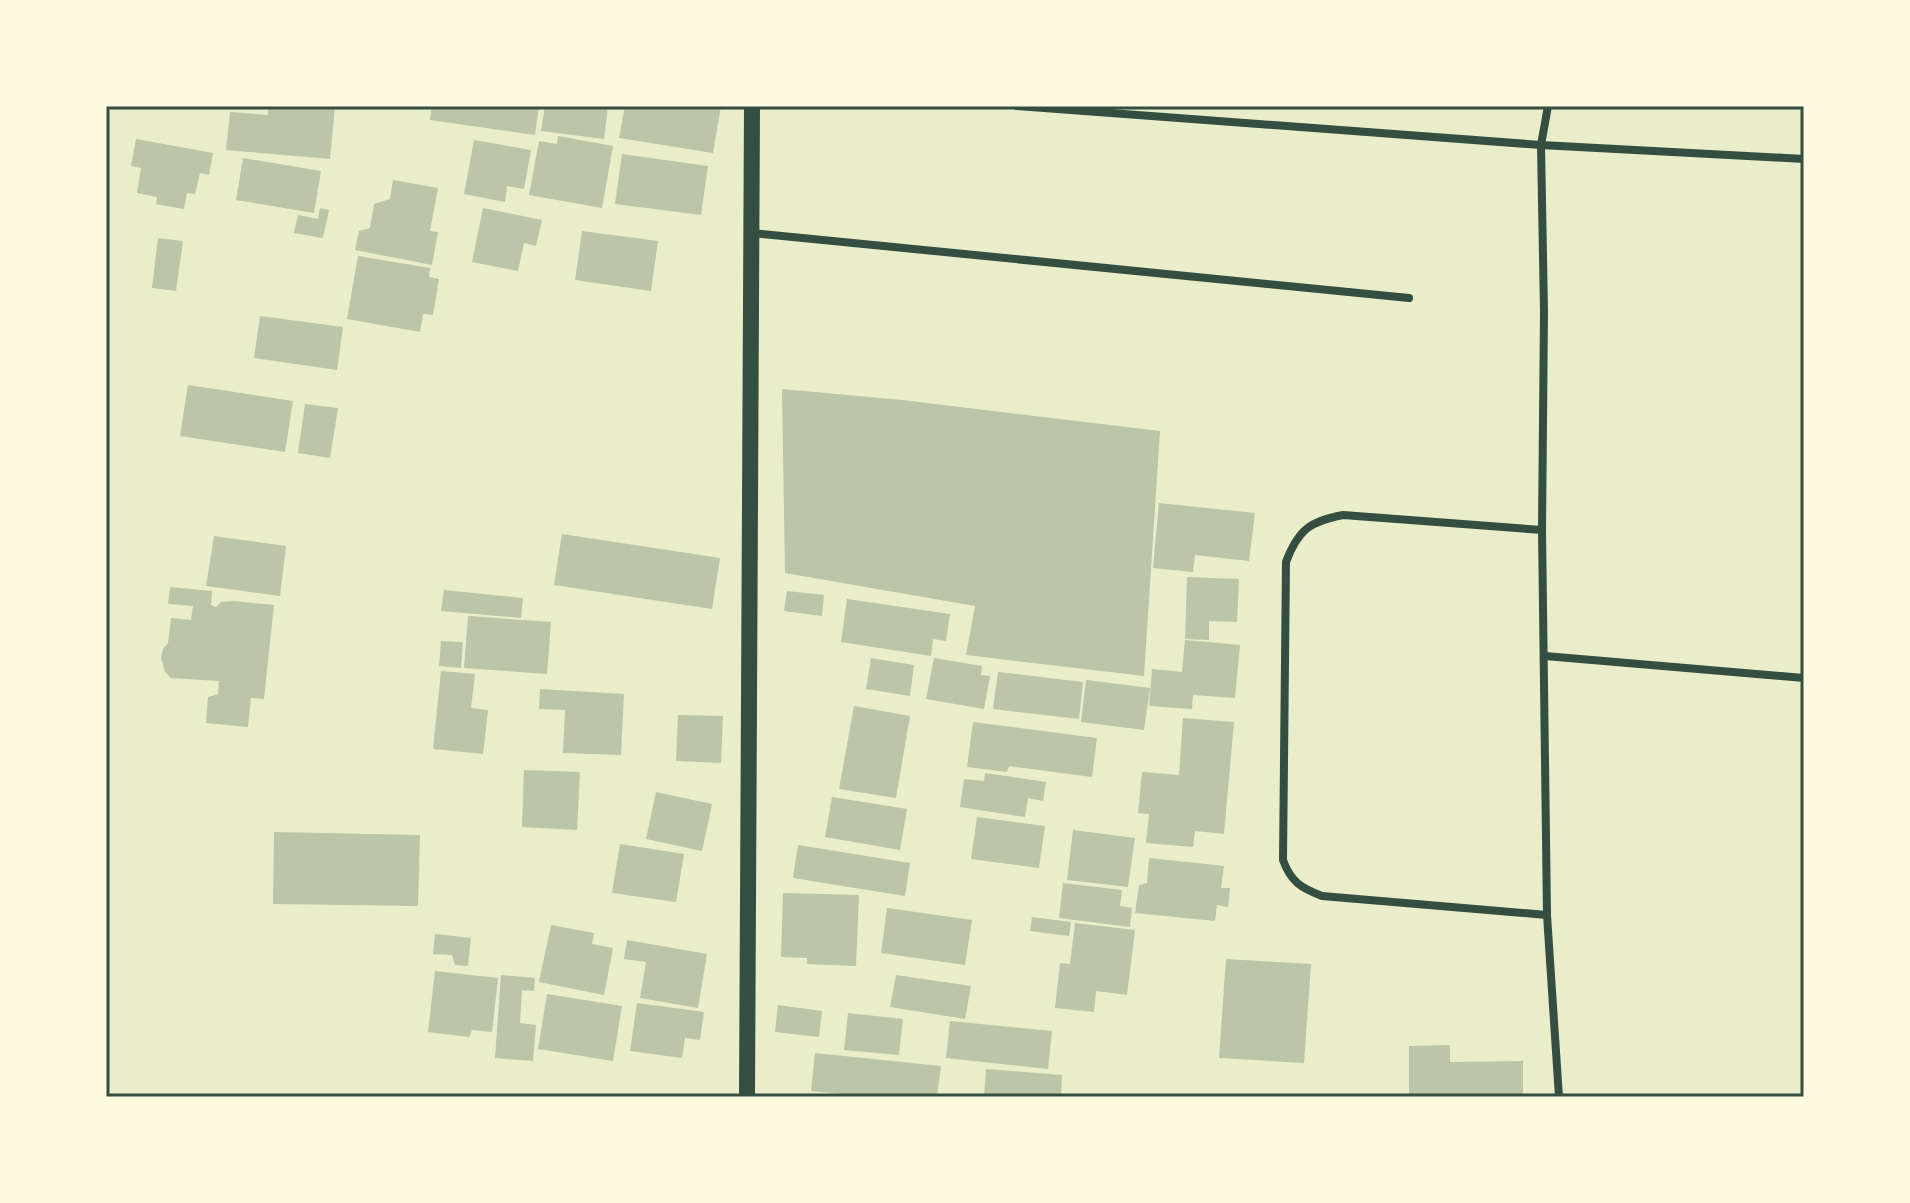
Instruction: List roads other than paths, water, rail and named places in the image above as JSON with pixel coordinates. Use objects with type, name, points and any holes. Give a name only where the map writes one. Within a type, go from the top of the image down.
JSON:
[{"type":"main road","points":[[747,1097],[752,106]]},
{"type":"street","points":[[1017,106],[1541,145],[1804,159]]},
{"type":"street","points":[[1548,106],[1541,145],[1544,312],[1542,530],[1547,915],[1559,1097]]},
{"type":"street","points":[[752,233],[1409,298]]},
{"type":"street","points":[[1542,530],[1343,515],[1322,519],[1305,528],[1293,542],[1286,562],[1283,860],[1289,877],[1302,888],[1322,896],[1547,915]]},
{"type":"street","points":[[1545,656],[1804,678]]}]
